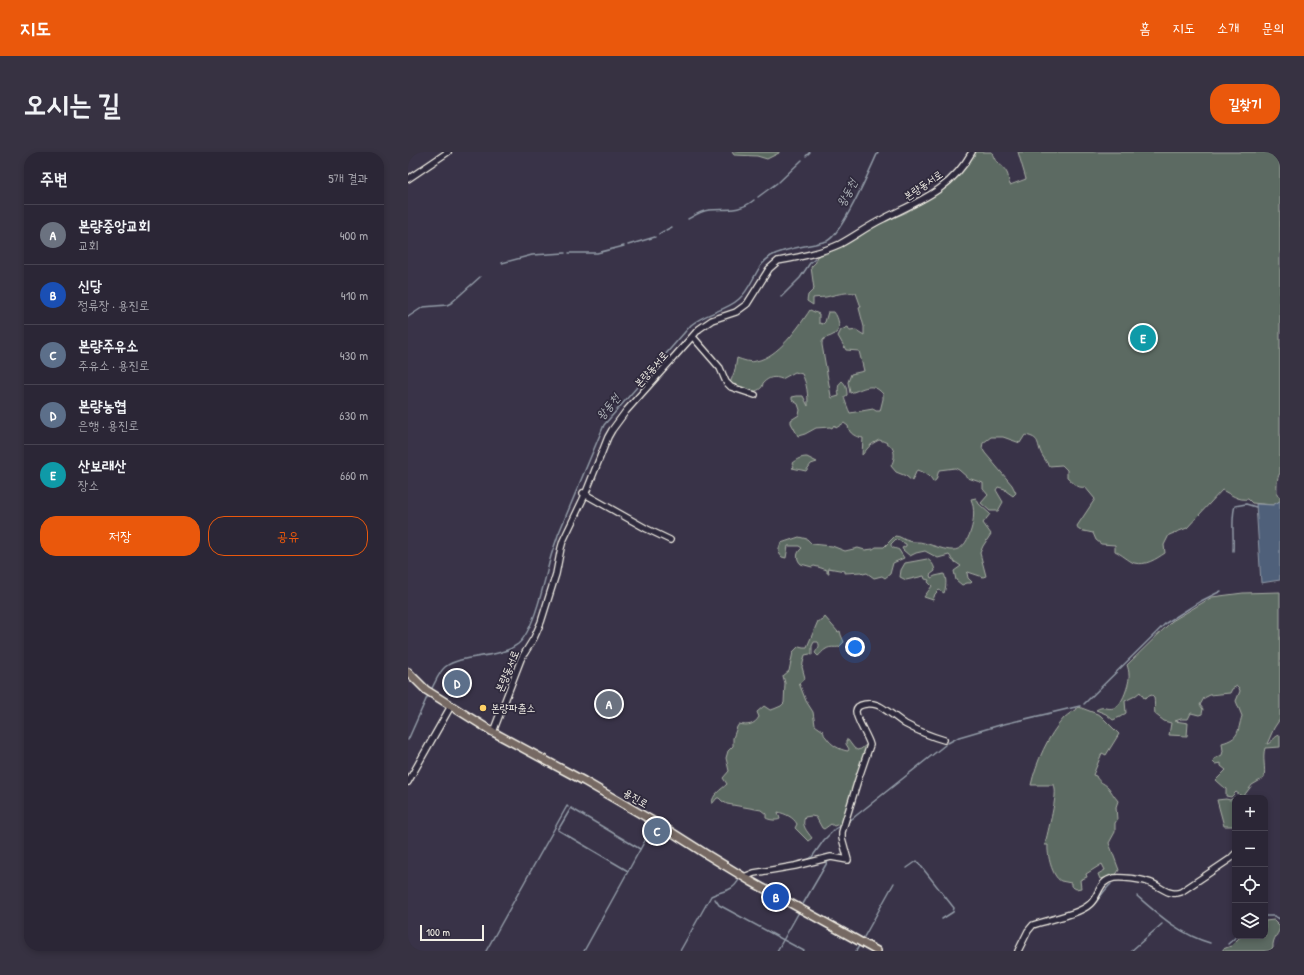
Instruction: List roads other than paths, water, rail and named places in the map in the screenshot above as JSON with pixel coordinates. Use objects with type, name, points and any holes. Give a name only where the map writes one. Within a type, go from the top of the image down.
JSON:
[{"type":"main road","name":"용진로","points":[[408,672],[427,691],[493,732],[584,781],[638,812],[744,877],[877,951]]},
{"type":"street","points":[[408,179],[448,152]]},
{"type":"street","name":"본량동서로","points":[[493,732],[521,659],[534,638],[541,622],[556,574],[561,548],[608,437],[626,411],[699,329],[712,320],[736,312],[747,304],[769,269],[778,261],[834,246],[860,233],[882,219],[918,202],[943,186],[964,165],[972,152]]},
{"type":"street","points":[[693,337],[720,368],[726,382],[731,387],[755,395]]},
{"type":"street","points":[[584,494],[647,530],[670,540]]},
{"type":"street","points":[[744,877],[754,873],[795,866],[830,857],[848,860],[842,838],[842,832],[870,745],[869,739],[856,716],[858,707],[862,704],[878,705],[905,724],[934,738],[944,740]]},
{"type":"street","points":[[408,782],[451,706]]},
{"type":"street","points":[[1018,951],[1028,931],[1033,925],[1080,911],[1090,904],[1103,883],[1108,880],[1115,878],[1147,881],[1168,892],[1176,894],[1232,857]]},
{"type":"water","points":[[1280,501],[1280,580],[1261,583],[1256,504],[1273,505]]},
{"type":"waterway","points":[[806,156],[810,152]]},
{"type":"waterway","name":"왕동천","points":[[431,690],[443,669],[452,663],[510,649],[518,644],[524,637],[534,616],[558,535],[604,425],[691,325],[734,303],[744,294],[761,265],[766,260],[771,256],[793,248],[827,241],[833,236],[848,215],[878,152]]},
{"type":"waterway","points":[[779,182],[802,160]]},
{"type":"waterway","points":[[758,197],[777,183]]},
{"type":"waterway","points":[[688,219],[698,213],[706,211],[743,207],[754,200]]},
{"type":"waterway","points":[[666,230],[672,227]]},
{"type":"waterway","points":[[659,234],[664,231]]},
{"type":"waterway","points":[[628,245],[655,237]]},
{"type":"waterway","points":[[569,253],[597,253],[624,246]]},
{"type":"waterway","points":[[502,263],[532,255],[565,253]]},
{"type":"waterway","points":[[781,297],[800,278],[810,263],[815,259]]},
{"type":"waterway","points":[[408,317],[423,307],[447,305],[451,303],[480,277]]},
{"type":"waterway","points":[[1233,551],[1233,522],[1235,506],[1246,504],[1256,507]]},
{"type":"waterway","points":[[1084,704],[1166,623],[1201,601],[1221,591]]},
{"type":"waterway","name":"왕동천","points":[[408,740],[428,695]]},
{"type":"waterway","points":[[948,743],[959,737],[1000,725],[1080,706]]},
{"type":"waterway","points":[[848,822],[945,745]]},
{"type":"waterway","points":[[486,951],[567,806],[568,807]]},
{"type":"waterway","points":[[628,871],[558,830],[571,808],[640,849]]},
{"type":"waterway","points":[[790,864],[808,860],[812,857],[824,840],[835,829],[842,825]]},
{"type":"waterway","points":[[584,951],[653,826]]},
{"type":"waterway","points":[[803,904],[828,861]]},
{"type":"waterway","points":[[907,868],[917,861],[954,908],[953,912],[942,919]]},
{"type":"waterway","points":[[680,951],[711,896],[734,887],[740,878]]},
{"type":"waterway","points":[[864,937],[894,883]]},
{"type":"waterway","points":[[1078,914],[1089,909],[1111,884]]},
{"type":"waterway","points":[[1137,896],[1180,930],[1199,940],[1210,943]]},
{"type":"waterway","points":[[715,899],[719,905],[804,951]]},
{"type":"waterway","points":[[777,951],[799,912]]},
{"type":"waterway","points":[[1268,916],[1274,916],[1280,919]]},
{"type":"waterway","points":[[1131,951],[1162,924]]},
{"type":"waterway","points":[[1228,944],[1234,939]]},
{"type":"waterway","points":[[856,951],[859,946]]},
{"type":"place","name":"산보래산","points":[[1143,338]]},
{"type":"place","name":"본량농협","points":[[457,683]]},
{"type":"place","name":"본량중앙교회","points":[[609,704]]},
{"type":"place","name":"본량파출소","points":[[483,708]]},
{"type":"place","name":"본량주유소","points":[[657,831]]},
{"type":"place","name":"신당","points":[[776,897]]}]
